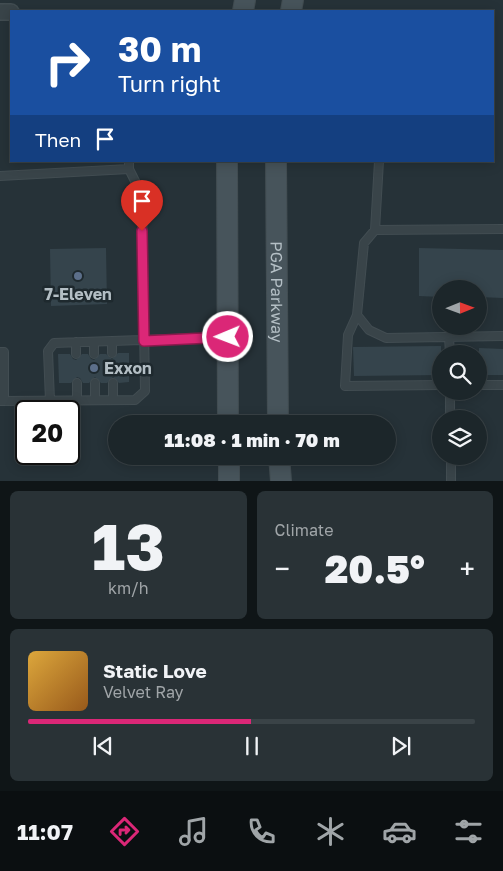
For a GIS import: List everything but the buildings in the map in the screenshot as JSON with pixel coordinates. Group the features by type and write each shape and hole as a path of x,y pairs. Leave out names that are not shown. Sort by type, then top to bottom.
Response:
{"main road":[{"path":"227,162 228,415"},
{"name":"PGA Parkway","path":"276,162 278,415"},
{"path":"228,465 229,481"},
{"path":"280,465 281,481"}],"lane":[{"path":"379,162 375,230 364,243 357,315 348,335 345,386 432,385"},
{"path":"0,176 129,165 142,195 145,391 135,400 80,400"},
{"path":"375,230 503,229"},
{"path":"357,315 369,330 386,338 503,336"},
{"path":"50,400 48,351 54,343 228,337"},
{"path":"449,337 449,345"},
{"path":"76,342 76,354"},
{"path":"94,342 94,354"},
{"path":"112,342 112,353"},
{"path":"0,352 4,352 2,401 15,401"},
{"path":"77,383 77,400"},
{"path":"95,383 95,400"},
{"path":"113,383 114,400"},
{"path":"487,385 503,385"},
{"path":"451,465 451,481"}],"place":[{"name":"7-Eleven","path":"78,276"},
{"name":"Exxon","path":"94,368"}],"route":[{"path":"142,231 144,341 228,337"}]}
